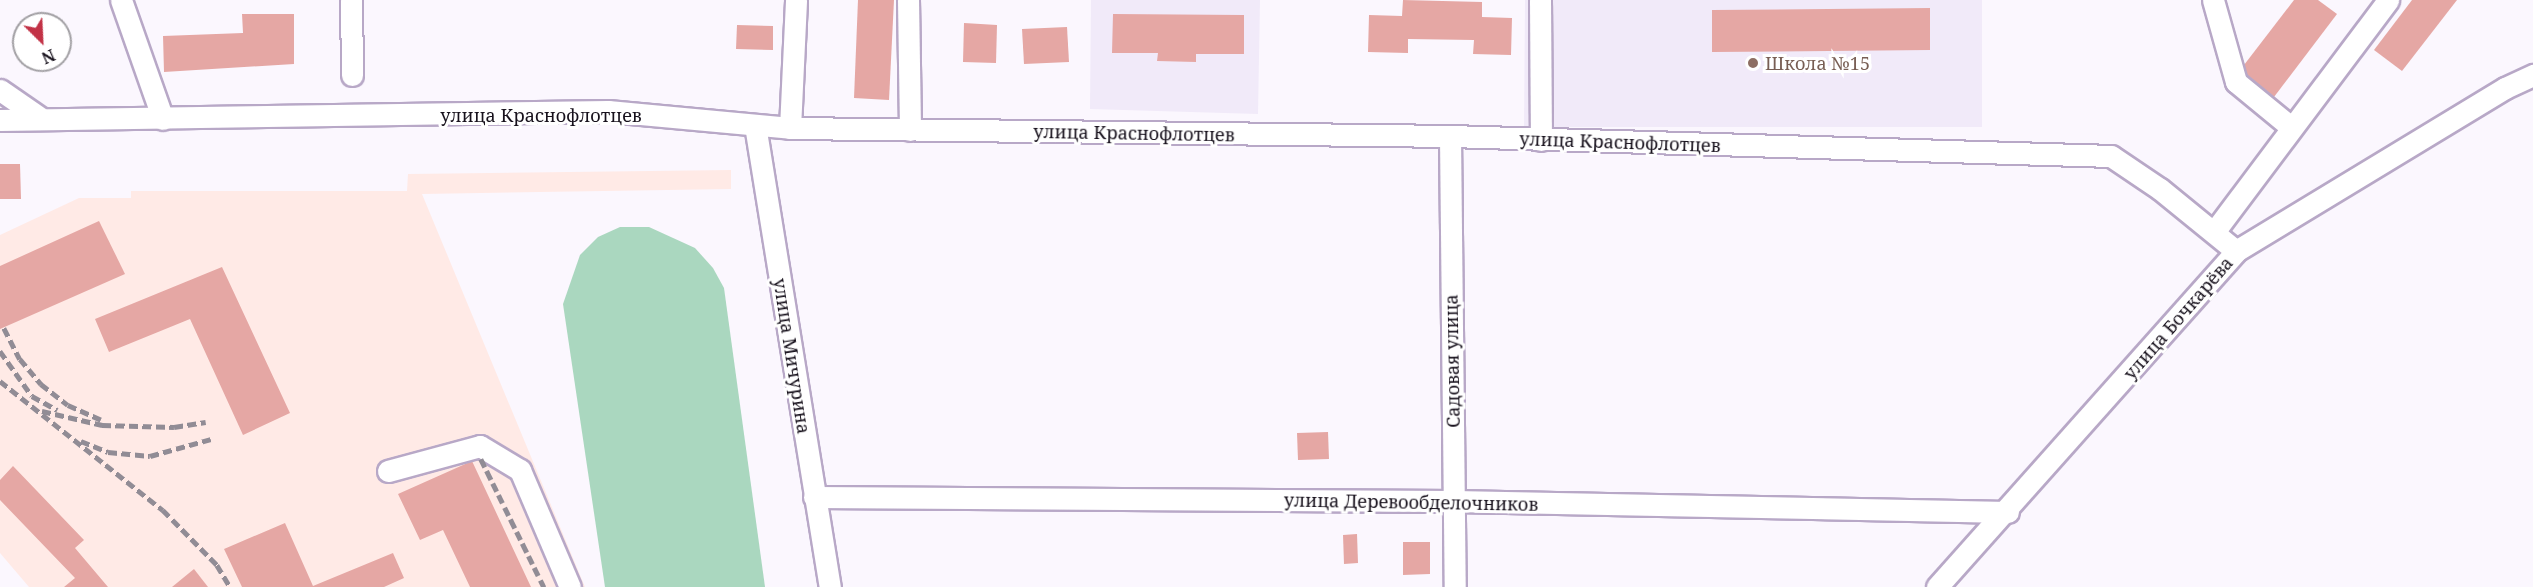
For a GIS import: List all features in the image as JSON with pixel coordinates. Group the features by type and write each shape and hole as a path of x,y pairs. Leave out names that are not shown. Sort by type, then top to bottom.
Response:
{"street":[{"path":"121,0 163,119"},
{"path":"351,0 352,75"},
{"path":"790,128 796,0"},
{"path":"908,0 910,130"},
{"path":"1540,0 1541,140"},
{"path":"2213,0 2236,82 2292,128"},
{"path":"2214,232 2388,0"},
{"name":"улица Бочкарёва","path":"1937,587 2008,512 2236,251 2505,88 2533,75"},
{"path":"0,90 39,117"},
{"name":"улица Краснофлотцев","path":"0,120 39,117 163,119 608,111 790,128 1450,136 2111,156 2214,232 2236,251"},
{"name":"улица Мичурина","path":"755,125 830,587"},
{"name":"Садовая улица","path":"1450,136 1455,587"},
{"path":"388,471 480,446 520,470 570,587"},
{"name":"улица Деревообделочников","path":"814,497 1454,501 2008,512"}],"shaded area":[{"path":"1091,0 1260,0 1258,114 1090,109"},
{"name":"Школа №15","path":"1525,0 1982,0 1982,127 1524,127"},
{"path":"731,170 731,189 422,194 585,587 29,587 0,553 0,235 79,198 131,198 131,191 407,191 408,174"}],"green space":[{"path":"620,227 649,227 695,248 713,268 724,288 765,587 605,587 563,304 580,255 598,237"}],"building":[{"path":"858,0 894,0 889,100 854,98"},
{"path":"1403,0 1482,2 1482,17 1512,18 1511,55 1473,54 1474,40 1408,39 1408,53 1368,52 1369,15 1402,16"},
{"path":"2294,0 2318,0 2337,14 2274,97 2247,75 2244,65"},
{"path":"2412,0 2457,0 2402,71 2374,50"},
{"path":"1930,8 1930,50 1712,52 1712,10"},
{"path":"242,14 294,14 294,64 164,72 163,36 243,33"},
{"path":"1113,14 1244,15 1244,54 1196,54 1196,62 1157,61 1158,53 1112,53"},
{"path":"964,23 997,25 996,63 963,62"},
{"path":"737,25 773,26 773,50 736,49"},
{"path":"1067,27 1069,62 1024,64 1022,29"},
{"path":"0,164 20,164 21,199 0,199"},
{"path":"99,221 125,274 0,329 0,266"},
{"path":"222,267 290,413 243,435 190,319 109,352 95,319"},
{"path":"1328,432 1329,459 1298,460 1297,433"},
{"path":"472,461 531,587 470,587 443,530 420,540 398,494"},
{"path":"13,466 84,540 75,548 108,587 64,587 75,578 0,500 0,480"},
{"path":"285,523 313,586 393,553 404,578 384,587 242,587 224,549"},
{"path":"1357,534 1358,563 1344,564 1343,535"},
{"path":"1403,542 1430,542 1430,574 1403,575"},
{"path":"194,569 208,587 172,587"}],"railway":[{"path":"4,328 20,359 41,384 68,405 101,420"},
{"path":"0,351 32,396 57,410"},
{"path":"0,381 163,510 217,565 230,587"},
{"path":"42,411 102,425 174,427 206,422"},
{"path":"81,441 108,452 150,456 211,439"},
{"path":"481,459 544,587"}],"place":[{"name":"Школа №15","path":"1753,63"}]}
